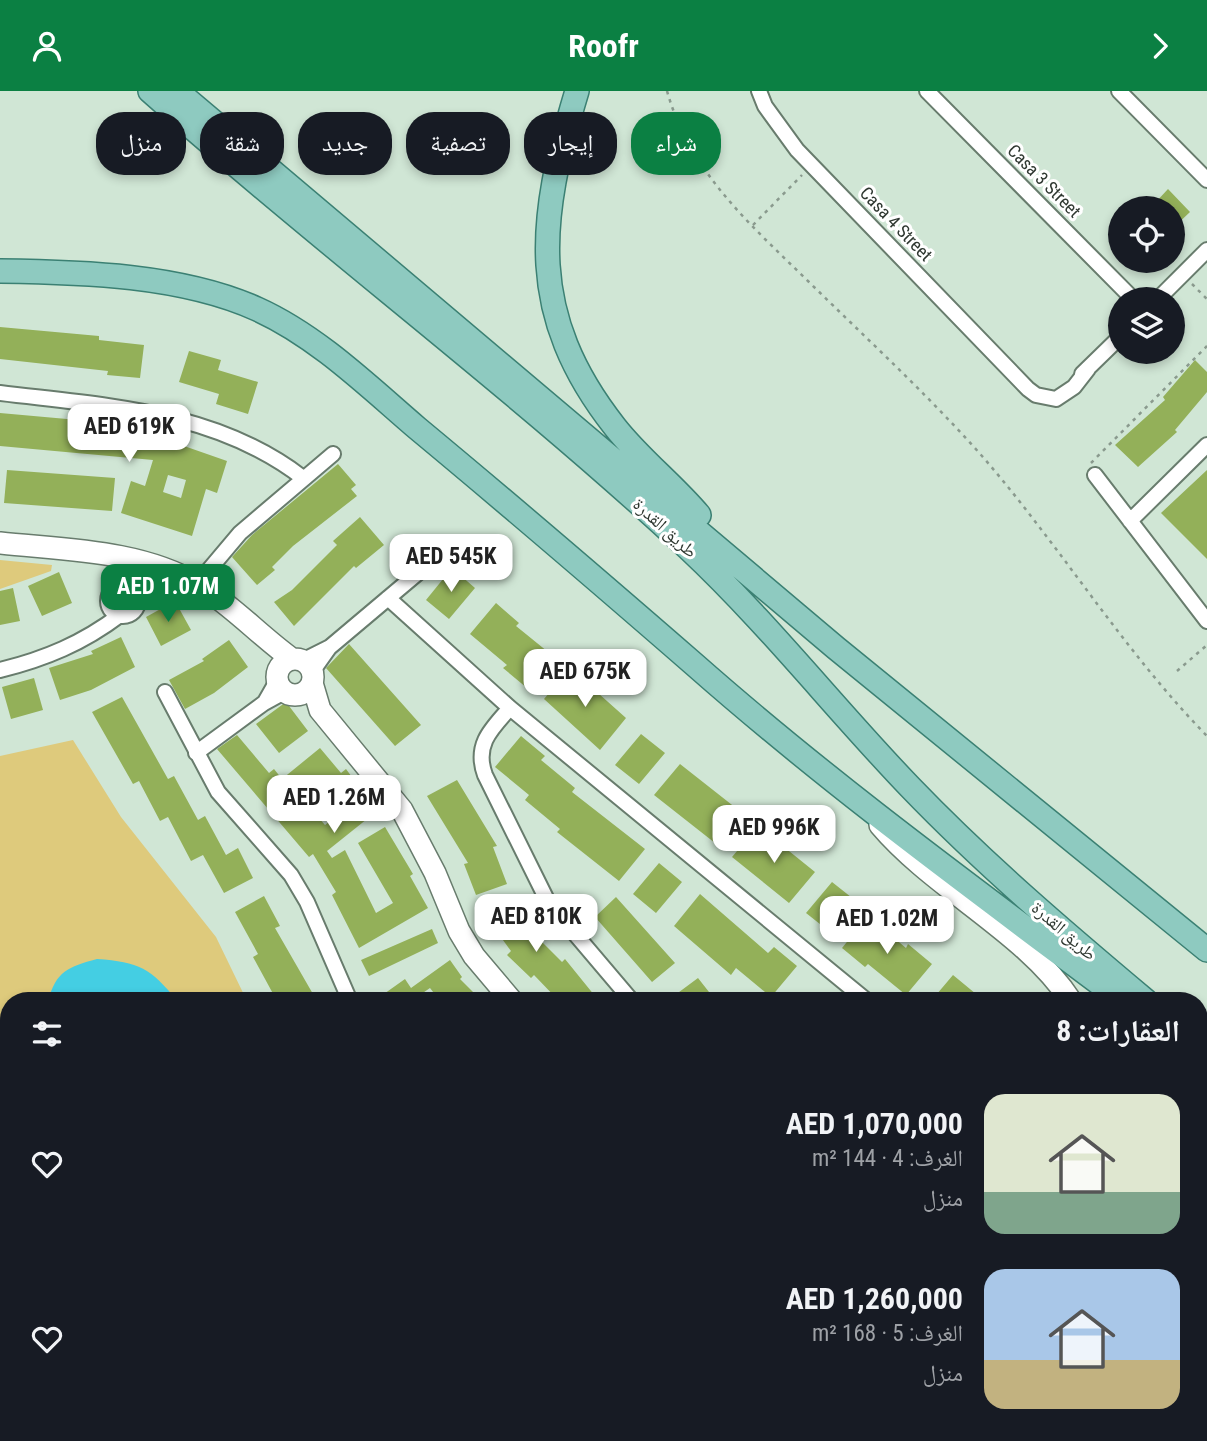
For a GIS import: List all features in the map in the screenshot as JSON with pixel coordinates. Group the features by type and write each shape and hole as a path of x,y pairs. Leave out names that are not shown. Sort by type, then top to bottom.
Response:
{"main road":[{"name":"طريق القدرة","path":"150,91 200,124"},
{"name":"طريق القدرة","path":"177,91 200,122"},
{"path":"577,91 558,151 549,207 548,269 556,318 575,365 601,408 631,446 685,499 722,550"},
{"name":"طريق القدرة","path":"260,175 648,511 771,632 876,751 945,822 1010,884 1136,992"},
{"name":"طريق القدرة","path":"263,175 1207,950"},
{"path":"0,271 82,275 193,288 240,302 291,328 416,426 749,712 863,804 1111,992"}],"street":[{"name":"Casa 4 Street","path":"759,91 783,133 812,165 1036,395 1056,398 1074,387 1108,349"},
{"name":"Casa 3 Street","path":"927,91 1121,287"},
{"path":"1119,91 1207,180"},
{"path":"1170,287 1207,250"},
{"path":"0,393 126,408 195,423 244,441 280,460 303,478"},
{"path":"1130,521 1207,446"},
{"path":"197,584 240,533 333,454"},
{"path":"1095,475 1207,621"},
{"path":"0,543 132,560 197,584 237,613 264,639 402,810 435,873 459,931 474,956 504,992"},
{"path":"196,753 264,703 438,556"},
{"path":"388,598 510,708 856,992"},
{"path":"0,670 38,660 75,645 120,615"},
{"path":"165,692 218,792 291,875 307,902 346,992"},
{"path":"510,708 484,739 481,763 485,775 548,902 624,992"},
{"path":"863,804 914,861 1034,958 1063,992"}],"path":[{"path":"667,91 677,121 697,159 722,195 924,394 982,457 1122,638 1207,736"},
{"path":"752,226 812,165"},
{"path":"1185,291 1192,284 1207,299"},
{"path":"1095,475 1088,465 1207,347"},
{"path":"1177,670 1207,645"}],"shaded area":[{"path":"0,560 52,565 51,571 0,589"},
{"path":"73,740 121,817 216,937 243,992 0,992 0,756"}],"water":[{"path":"97,959 124,962 151,974 169,992 51,992 59,977 78,965"}],"building":[{"path":"1168,189 1175,196 1162,196"},
{"path":"0,327 99,336 99,340 144,345 140,378 107,375 108,371 0,359"},
{"path":"189,351 221,360 218,370 258,382 248,414 216,404 219,394 179,382"},
{"path":"1195,360 1207,372 1207,392 1175,430 1177,432 1138,467 1115,445 1165,400 1163,397"},
{"path":"0,413 145,426 144,432 227,461 217,493 206,489 192,536 121,513 131,481 145,486 153,460 0,446","holes":["168,475 186,480 181,498 163,492"]},
{"path":"338,464 356,485 351,489 357,496 293,546 272,567 275,570 257,585 232,557 252,535"},
{"path":"7,470 115,478 112,511 4,503"},
{"path":"1207,470 1207,559 1161,513"},
{"path":"360,517 384,545 356,568 354,566 294,626 274,602 292,590 337,545 333,541"},
{"path":"452,568 475,588 449,619 426,600"},
{"path":"59,572 72,603 42,616 28,586"},
{"path":"13,588 20,621 0,625 0,591"},
{"path":"175,601 191,630 161,646 146,617"},
{"path":"496,603 519,623 516,626 553,656 527,688 503,668 507,665 470,634"},
{"path":"121,637 135,667 91,690 60,700 49,668 93,654 91,651"},
{"path":"229,640 248,667 214,693 185,709 169,680 204,661 202,659"},
{"path":"349,644 421,725 395,746 326,668"},
{"path":"570,668 626,718 600,750 544,699"},
{"path":"34,678 43,710 11,719 2,687"},
{"path":"122,697 168,779 174,776 198,820 205,816 226,855 238,848 253,878 224,893 203,855 191,861 168,817 160,821 139,781 133,784 92,712"},
{"path":"286,702 308,731 279,753 256,724"},
{"path":"641,734 665,753 639,784 615,765"},
{"path":"237,735 269,773 274,769 282,779 320,748 341,773 346,769 377,811 327,851 332,858 345,850 376,913 393,903 358,843 385,827 413,874 410,876 428,908 359,948 332,895 336,892 313,854 309,857 217,749","holes":["314,781 340,813 325,825 298,794"]},
{"path":"521,736 545,756 541,760 575,788 572,792 645,849 619,881 557,832 560,829 525,800 529,795 495,767"},
{"path":"680,764 741,812 715,843 654,795"},
{"path":"457,780 497,846 493,847 507,884 476,895 464,864 468,863 427,796"},
{"path":"758,826 815,872 789,903 732,857"},
{"path":"659,863 682,882 656,913 633,894"},
{"path":"832,882 856,901 830,932 806,913"},
{"path":"700,894 768,953 774,947 797,966 775,992 765,992 736,968 731,975 674,926"},
{"path":"512,895 531,922 526,926 562,962 565,959 592,992 550,992 534,975 531,978 507,955 511,951 484,914"},
{"path":"264,896 280,926 275,928 312,992 272,992 253,957 258,954 235,912"},
{"path":"616,897 675,963 652,982 595,917"},
{"path":"868,916 906,948 908,944 932,964 909,992 902,992 868,964 865,967 842,948"},
{"path":"432,929 438,943 369,976 361,960"},
{"path":"450,960 462,977 460,979 473,992 433,992 430,988 424,992 387,992 405,979 411,988"},
{"path":"953,975 974,992 939,992"},
{"path":"698,978 709,992 679,992"}]}
